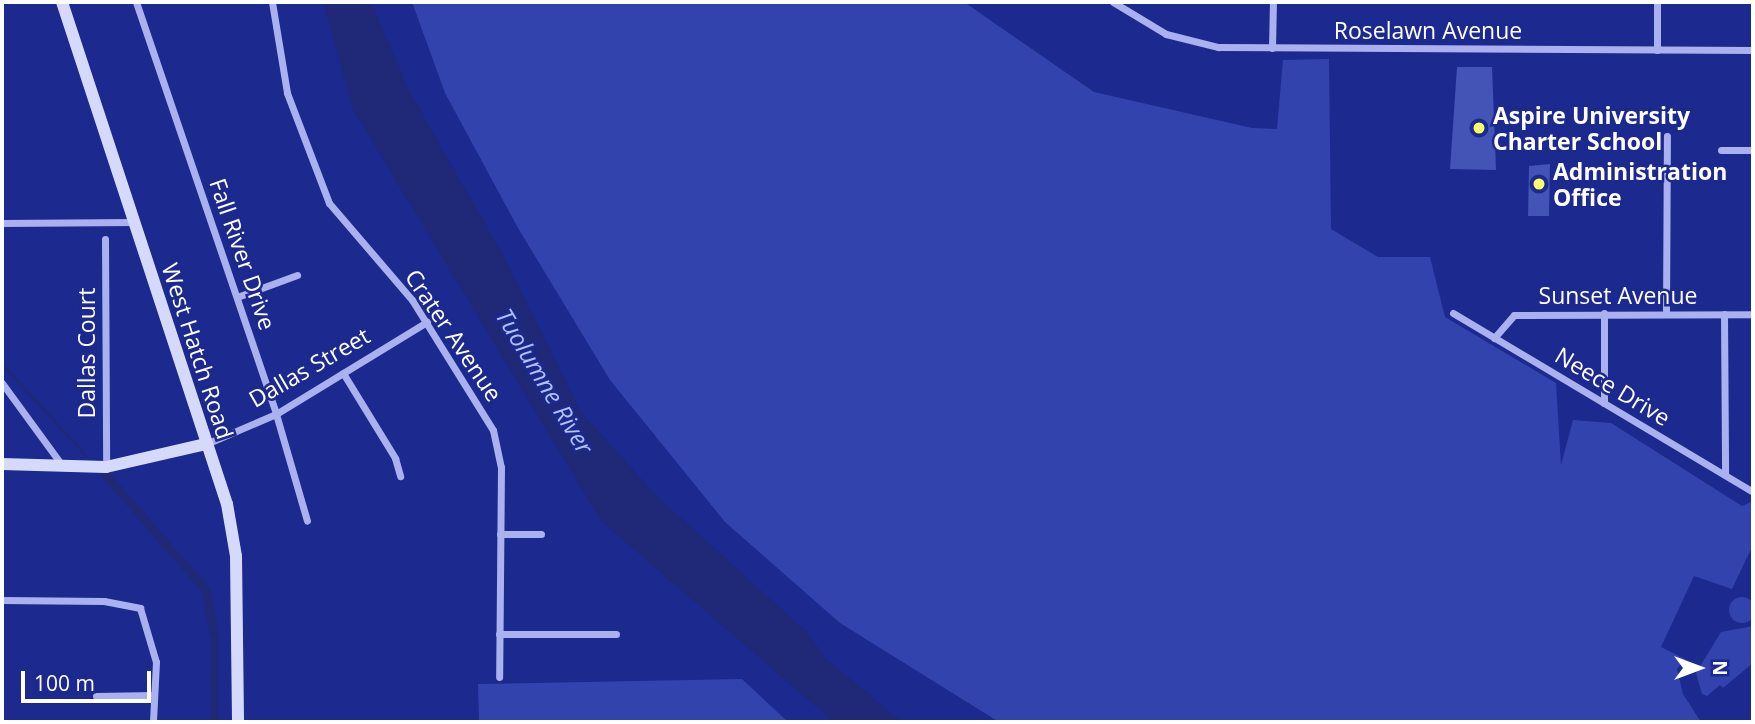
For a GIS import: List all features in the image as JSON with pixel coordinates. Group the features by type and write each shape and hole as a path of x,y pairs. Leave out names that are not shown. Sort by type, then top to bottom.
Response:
{"main road":[{"name":"West Hatch Road","path":"62,2 227,504 236,556 238,722"},
{"name":"Dallas Street","path":"2,464 106,467 206,443"}],"street":[{"name":"Fall River Drive","path":"136,2 276,414 307,521"},
{"name":"Crater Avenue","path":"272,2 287,93 329,203 427,322 493,429 501,455 499,677"},
{"name":"Roselawn Avenue","path":"1113,2 1181,39 1272,48 1753,50"},
{"path":"1272,48 1273,2"},
{"path":"1657,2 1657,50"},
{"path":"1666,313 1667,136"},
{"path":"1721,150 1753,150"},
{"path":"2,223 134,222"},
{"name":"Dallas Court","path":"105,239 106,467"},
{"path":"237,297 297,275"},
{"name":"Neece Drive","path":"1453,313 1753,492"},
{"path":"1604,313 1604,403"},
{"path":"1724,314 1725,475"},
{"name":"Sunset Avenue","path":"1494,338 1514,315 1753,314"},
{"name":"Dallas Street","path":"206,443 276,414 427,322"},
{"path":"343,373 395,458 400,477"},
{"path":"2,383 61,464"},
{"path":"500,534 541,534"},
{"path":"2,600 104,601 140,608 154,650 153,722"},
{"path":"499,634 615,634"},
{"path":"96,696 153,695"}],"shaded area":[{"path":"412,2 964,2 1094,92 1252,128 1277,129 1283,60 1329,59 1331,229 1378,257 1430,257 1445,317 1556,383 1561,465 1573,420 1611,423 1742,506 1753,501 1753,545 1732,589 1694,576 1661,647 1685,659 1677,669 1683,694 1701,722 999,722 840,623 725,522 610,380 518,228 445,93"},
{"path":"1742,597 1751,601 1755,610 1751,619 1742,623 1733,619 1729,610 1733,601"},
{"path":"1753,626 1753,663 1723,688 1720,685 1707,696 1702,694 1696,673 1721,632"},
{"path":"742,679 788,722 479,722 478,684"}],"water":[{"name":"Tuolumne River","path":"323,2 371,2 408,89 504,257 581,412 658,497 807,632 825,658 902,722 834,722 601,521 353,109"}],"building":[{"name":"Aspire University Charter School","path":"1457,67 1492,67 1496,170 1450,169"},
{"name":"Administration Office","path":"1550,164 1549,216 1528,216 1529,166"}],"waterway":[{"path":"2,364 86,455"},
{"path":"105,474 206,590 214,636 214,722"}],"place":[{"name":"Aspire University Charter School","path":"1479,128"},
{"name":"Administration Office","path":"1539,184"}]}
